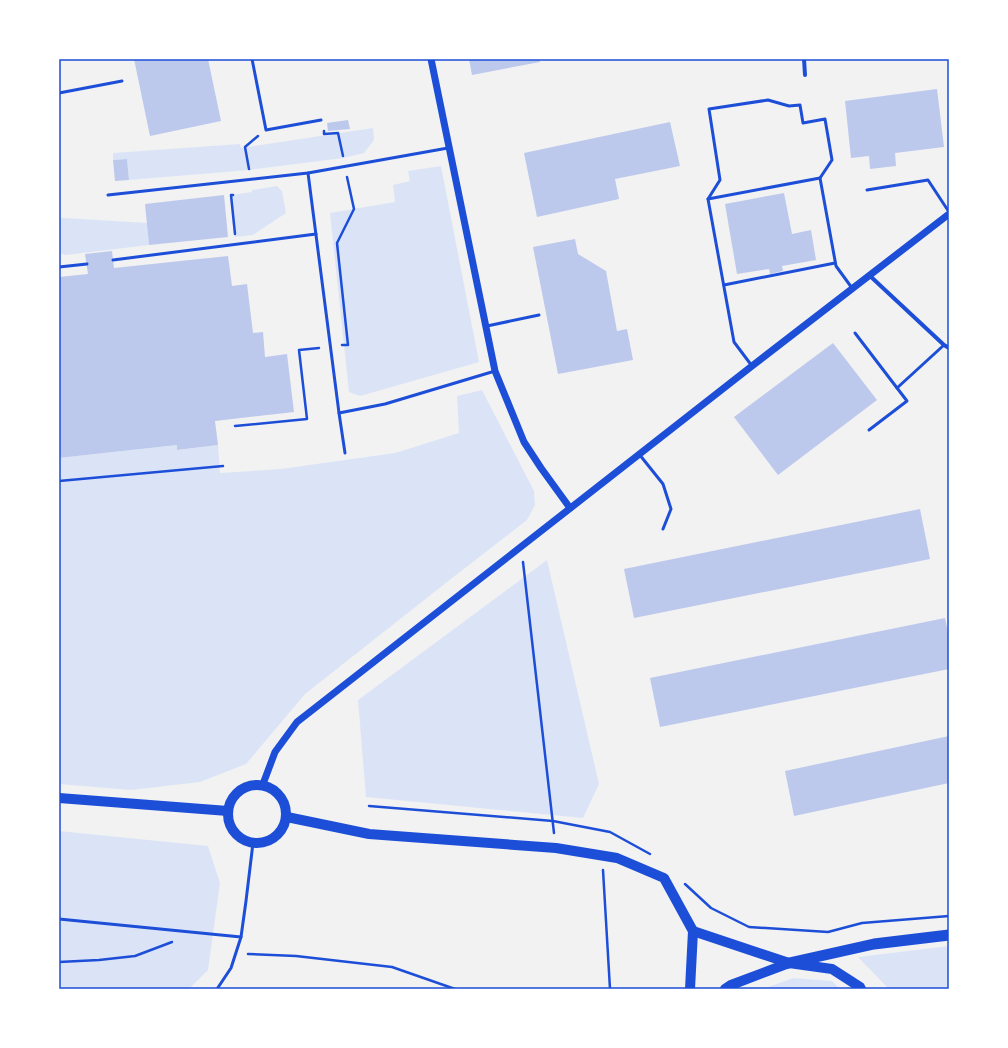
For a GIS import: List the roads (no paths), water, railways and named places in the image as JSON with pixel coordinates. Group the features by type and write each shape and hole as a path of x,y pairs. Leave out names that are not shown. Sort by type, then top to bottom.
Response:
{"highway":[{"path":"789,962 874,944 949,935"}],"main road":[{"path":"253,784 262,784 273,788 281,796 286,806 287,817 279,834 272,840 262,843 253,843 242,839 234,832 229,822 228,811 230,801 243,787 253,784"},
{"path":"59,798 228,811"},
{"path":"287,817 369,834 556,848 617,858 664,878 693,931 690,989"},
{"path":"693,931 789,962 832,969 861,988"},
{"path":"725,989 731,985 789,962"}],"street":[{"path":"431,59 487,326 495,371 524,442 570,508"},
{"path":"804,59 805,75"},
{"path":"262,784 275,752 297,722 949,213"},
{"path":"870,275 949,348"}],"lane":[{"path":"252,59 266,130 321,120"},
{"path":"59,93 122,81"},
{"path":"752,366 734,342 708,199 720,180 709,109 768,100 789,106 800,105 803,123 825,119 832,160 820,178 835,263 852,289"},
{"path":"108,195 308,173 450,148"},
{"path":"308,173 345,453"},
{"path":"708,199 820,178"},
{"path":"867,190 928,180 949,213"},
{"path":"113,260 316,234"},
{"path":"724,285 835,263"},
{"path":"59,267 87,264"},
{"path":"487,326 539,315"},
{"path":"855,333 907,400 869,430"},
{"path":"897,388 944,345"},
{"path":"339,412 385,404 495,371"},
{"path":"639,454 663,484 671,509 663,529"},
{"path":"216,989 231,968 241,937 253,843"},
{"path":"59,919 241,937"}]}
